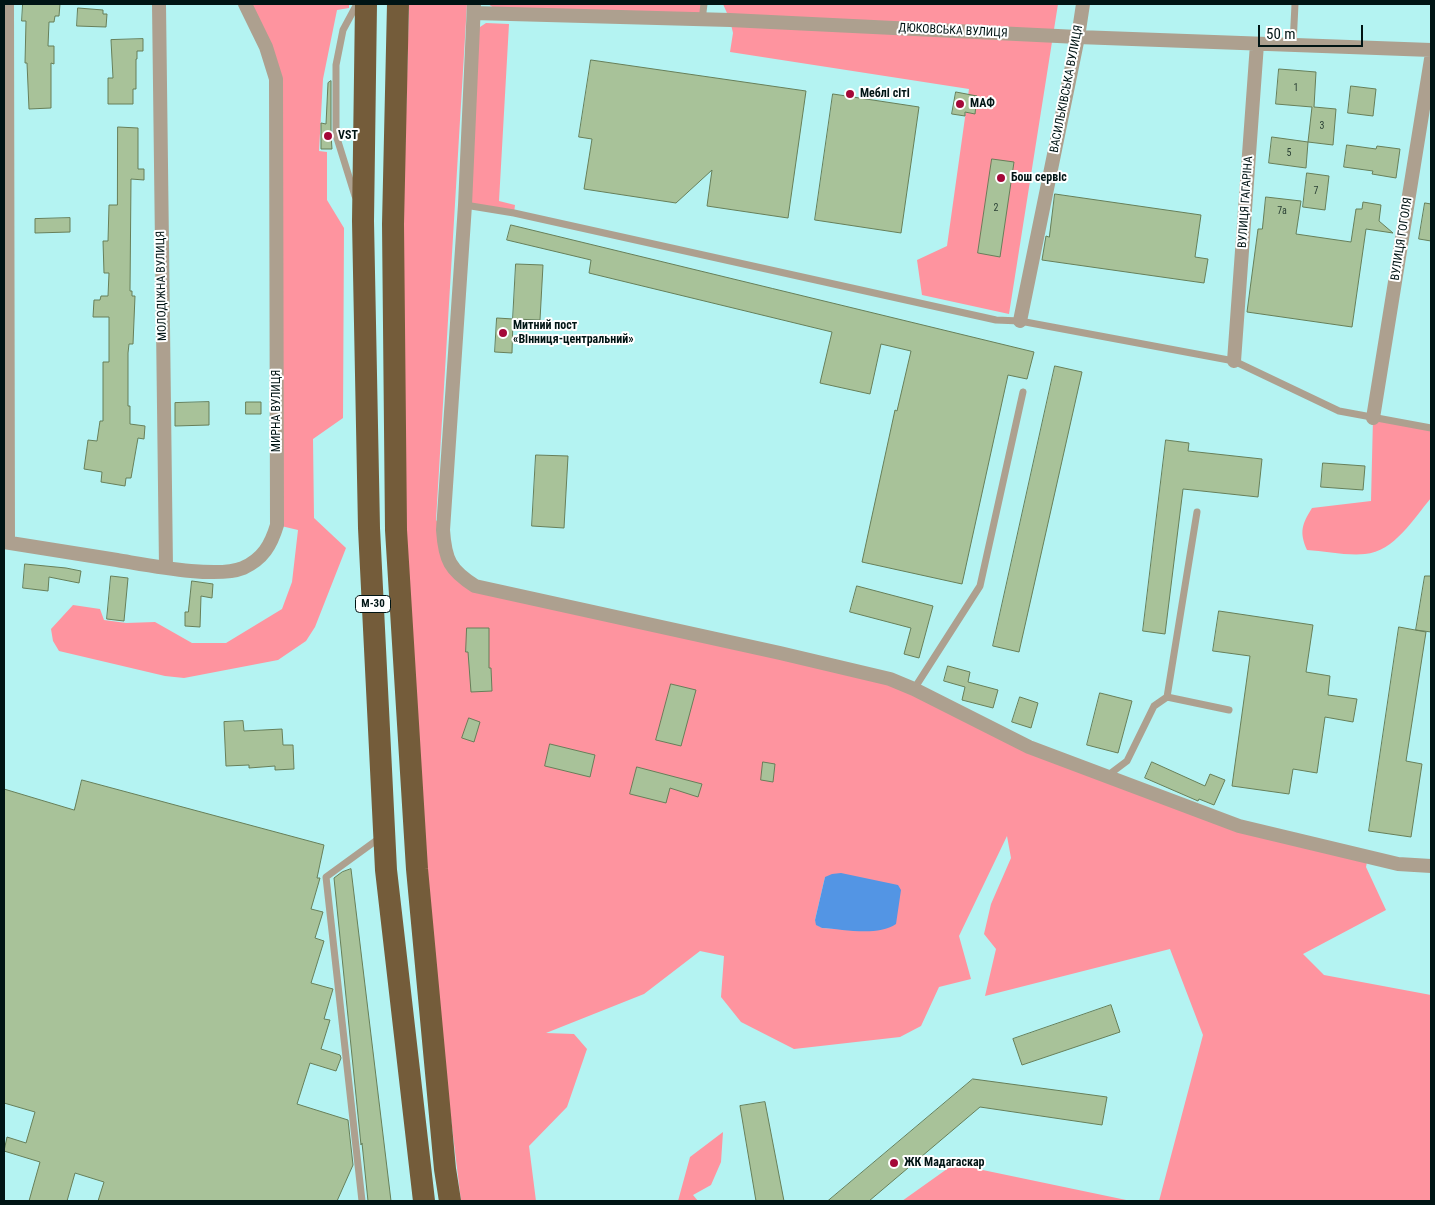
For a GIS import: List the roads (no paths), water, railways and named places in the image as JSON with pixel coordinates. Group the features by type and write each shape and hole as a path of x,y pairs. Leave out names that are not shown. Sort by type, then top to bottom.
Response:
{"highway":[{"name":"М-30","path":"366,4 363,221 369,528 386,870 424,1201"},
{"name":"М-30","path":"398,4 393,224 396,530 416,869 445,1169 450,1201"}],"street":[{"path":"6,542 7,4"},
{"name":"МОЛОДІЖНА ВУЛИЦЯ","path":"159,4 166,567"},
{"name":"МИРНА ВУЛИЦЯ","path":"6,542 166,567 220,572 242,568 259,558 266,552 272,541 277,525 276,79 266,48 245,4"},
{"name":"ВАСИЛЬКІВСЬКА ВУЛИЦЯ","path":"1020,321 1078,37 1082,4"},
{"path":"474,8 465,205 443,530 444,546 448,560 459,576 475,586 890,679 914,689 1029,747 1240,826 1398,864 1431,866"},
{"name":"ДЮКОВСЬКА ВУЛИЦЯ","path":"474,8 1078,37 1431,50"},
{"name":"ВУЛИЦЯ ГАГАРІНА","path":"1234,361 1257,44"},
{"name":"ВУЛИЦЯ ГОГОЛЯ","path":"1373,418 1431,59"}],"lane":[{"path":"357,4 343,30 336,65 336,135 363,221"},
{"path":"702,20 704,4"},
{"path":"1293,45 1295,4"},
{"path":"465,205 514,212 996,320 1020,321 1234,361 1339,411 1431,428"},
{"path":"914,689 980,586 1023,392"},
{"path":"1168,697 1197,512"},
{"path":"1106,777 1127,761 1154,706 1168,697 1229,710"},
{"path":"362,1201 326,877 385,834"}],"water":[{"path":"841,873 898,885 901,890 896,924 888,928 870,931 822,928 816,925 815,920 825,877"}],"place":[{"name":"Меблі сіті","path":"850,94"},
{"name":"МАФ","path":"960,104"},
{"name":"VST","path":"328,136"},
{"name":"Бош сервіс","path":"1001,178"},
{"name":"Митний пост «Вінниця-центральний»","path":"503,333"},
{"name":"ЖК Мадагаскар","path":"894,1163"}]}
